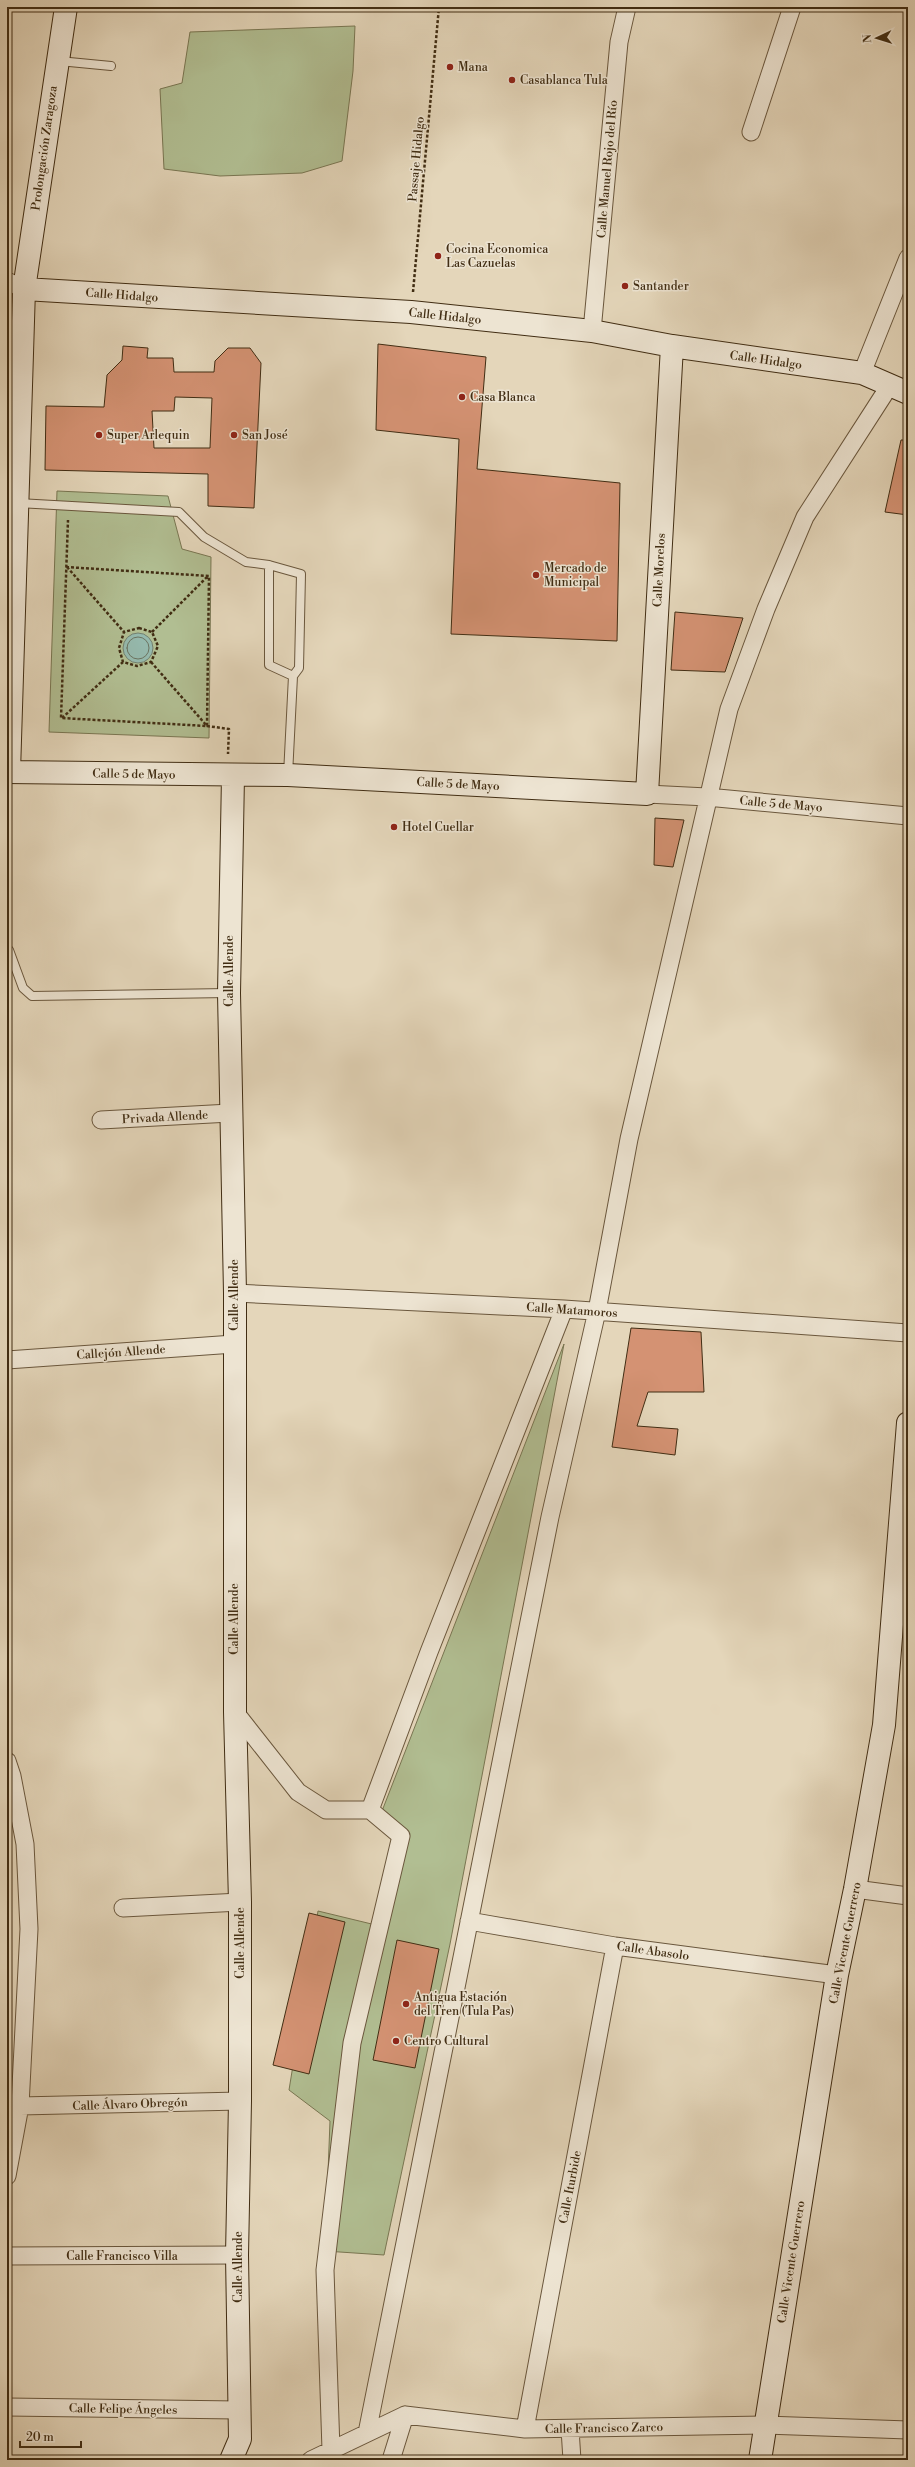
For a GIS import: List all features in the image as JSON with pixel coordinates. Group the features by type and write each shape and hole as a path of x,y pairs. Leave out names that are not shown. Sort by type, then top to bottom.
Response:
{"main road":[{"name":"Prolongación Zaragoza","path":"8,772 14,497 16,285 66,7"},
{"name":"Calle Hidalgo","path":"16,285 411,312 592,332 672,346 862,373 902,388"},
{"name":"Calle Morelos","path":"647,794 672,346"},
{"name":"Calle 5 de Mayo","path":"8,772 233,776 288,775 647,794"},
{"name":"Calle Allende","path":"231,2460 240,2439 238,2410 237,2255 240,2101 240,1902 235,1712 235,1293 230,1113 229,993 233,776"},
{"name":"Calle Vicente Guerrero","path":"760,2460 837,1976 855,1888 884,1726 908,1423"}],"street":[{"name":"Calle Manuel Rojo del Río","path":"592,332 619,42 627,7"},
{"path":"751,132 792,7"},
{"path":"862,373 908,258"},
{"path":"366,2433 550,1517 597,1311 629,1139 707,798 729,709 766,609 805,517 902,388"},
{"name":"Calle 5 de Mayo","path":"647,794 908,816"},
{"name":"Privada Allende","path":"100,1120 230,1113"},
{"name":"Calle Matamoros","path":"235,1293 564,1309 908,1333"},
{"path":"370,1810 429,1652 564,1309"},
{"name":"Callejón Allende","path":"7,1360 234,1344"},
{"path":"235,1712 298,1792 326,1810 370,1810 401,1836 352,2043 325,2270 331,2450"},
{"path":"7,1761 12,1776 25,1844 28,1921 20,2106 7,2176"},
{"path":"855,1888 908,1896"},
{"path":"123,1908 240,1902"},
{"name":"Calle Abasolo","path":"469,1921 615,1946 837,1976"},
{"name":"Calle Iturbide","path":"524,2429 615,1946"},
{"name":"Calle Álvaro Obregón","path":"20,2106 240,2101"},
{"name":"Calle Francisco Villa","path":"7,2256 237,2255"},
{"name":"Calle Felipe Ángeles","path":"7,2407 238,2410"},
{"path":"311,2460 405,2415"},
{"path":"391,2460 405,2415"},
{"name":"Calle Francisco Zarco","path":"405,2415 524,2429 765,2425 908,2430"},
{"path":"570,2429 572,2460"}],"lane":[{"path":"56,61 111,66"},
{"path":"14,497 179,512 204,537 246,562 269,565 301,574 299,668 293,676 288,775"},
{"path":"269,565 269,665 293,676"},
{"path":"9,950 23,988 32,996 229,993"}],"path":[{"name":"Passaje Hidalgo","path":"411,312 439,7"},
{"path":"61,718 68,517"},
{"path":"66,567 209,576"},
{"path":"66,567 124,632"},
{"path":"152,632 209,576"},
{"path":"207,726 209,576"},
{"path":"124,632 139,628 152,632 158,646 151,662"},
{"path":"123,662 119,648 124,632"},
{"path":"61,718 123,662"},
{"path":"123,662 137,666 151,662"},
{"path":"151,662 207,726"},
{"path":"61,718 207,726 229,729"}],"green space":[{"path":"355,26 353,71 342,161 302,173 220,176 164,169 160,89 182,83 190,32"},
{"path":"7,317 18,317 7,654"},
{"path":"57,491 168,496 182,549 211,557 209,738 49,732"},
{"path":"564,1344 450,1944 384,2255 325,2251 330,2121 289,2090 318,1911 384,1927 407,1832 382,1811"}],"water":[{"path":"138,633 149,637 153,648 149,659 138,663 127,659 123,648 127,637"}],"building":[{"name":"Mercado de Municipal","path":"378,344 486,357 477,469 620,483 617,641 451,634 459,439 376,430"},
{"name":"San José","path":"123,346 148,348 147,358 173,358 174,372 214,372 215,361 228,348 250,348 261,363 254,508 208,506 208,474 45,470 46,406 104,407 107,375 122,360","holes":["175,397 212,398 210,448 154,448 152,411 174,411"]},
{"path":"901,440 908,440 908,515 885,512"},
{"path":"675,612 743,618 725,672 671,670"},
{"path":"655,818 684,820 673,867 654,865"},
{"path":"631,1328 701,1332 704,1392 648,1392 637,1426 678,1429 675,1455 612,1447"},
{"path":"309,1913 345,1922 309,2074 273,2065"},
{"name":"Antigua Estación del Tren (Tula Pas)","path":"397,1940 439,1949 415,2068 373,2060"}],"place":[{"name":"Mana","path":"450,67"},
{"name":"Casablanca Tula","path":"512,80"},
{"name":"Cocina Economica Las Cazuelas","path":"438,256"},
{"name":"Santander","path":"625,286"},
{"name":"Casa Blanca","path":"462,397"},
{"name":"Super Arlequin","path":"99,435"},
{"name":"San José","path":"234,435"},
{"name":"Mercado de Municipal","path":"536,575"},
{"name":"Hotel Cuellar","path":"394,827"},
{"name":"Antigua Estación del Tren (Tula Pas)","path":"406,2004"},
{"name":"Centro Cultural","path":"396,2041"}]}
